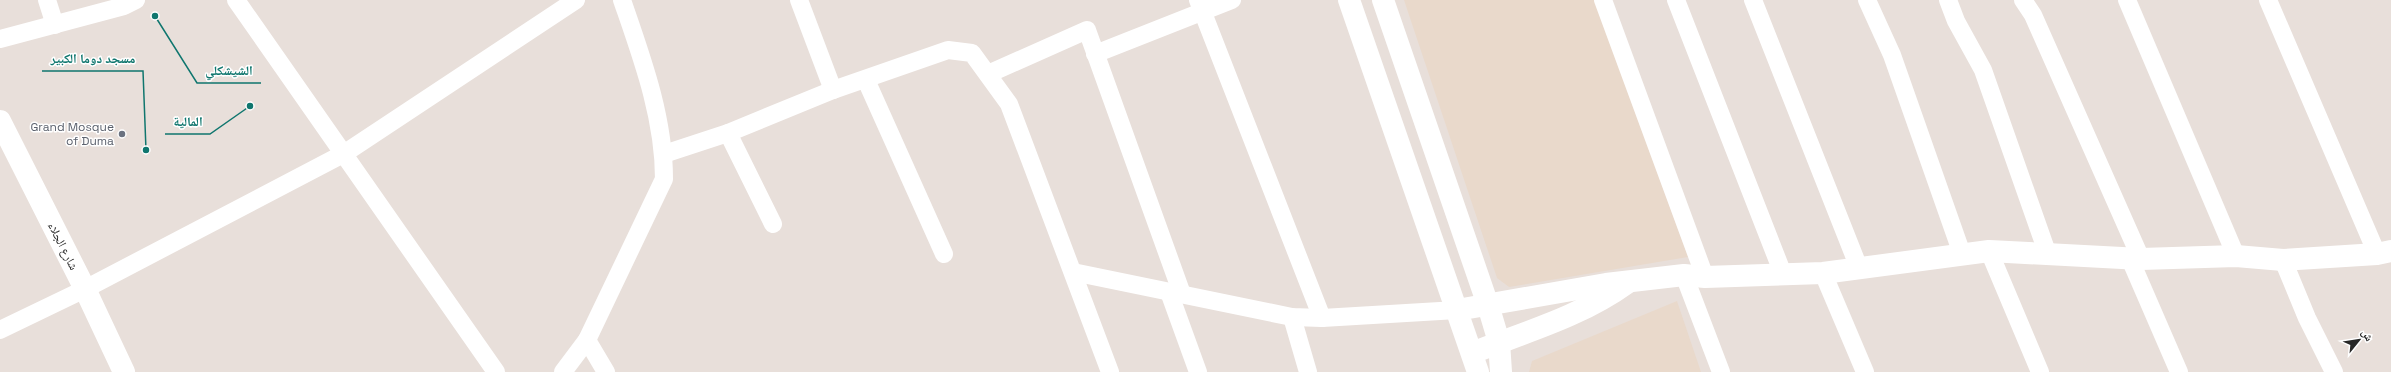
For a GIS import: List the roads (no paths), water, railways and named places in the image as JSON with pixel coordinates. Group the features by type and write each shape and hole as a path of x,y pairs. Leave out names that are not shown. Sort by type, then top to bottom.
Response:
{"street":[{"path":"47,0 55,25"},
{"path":"0,39 124,6 136,0"},
{"path":"236,0 496,372"},
{"path":"0,330 85,289 345,154 576,0"},
{"path":"563,372 587,340 664,179 664,154 648,79 622,0"},
{"path":"799,0 833,90"},
{"path":"1095,54 1200,5 1232,0"},
{"path":"1349,0 1475,362 1499,342 1552,323 1584,309 1609,296 1628,282"},
{"path":"1382,0 1488,305 1499,342 1501,372"},
{"path":"1603,0 1695,276 1721,372"},
{"path":"1676,0 1782,274"},
{"path":"1754,0 1859,268"},
{"path":"1867,0 1892,55 1962,254"},
{"path":"1948,0 1956,21 1983,70 2048,255"},
{"path":"2023,0 2033,15 2052,57 2135,259 2179,372"},
{"path":"2128,0 2236,256"},
{"path":"1073,272 1292,317 1322,318 1457,310 1606,284 1695,276 1823,272 1989,251 2135,259 2236,256 2283,260 2384,252 2268,0"},
{"path":"1200,5 1322,318"},
{"path":"988,74 1087,30 1176,293 1198,372"},
{"path":"664,154 728,132 833,90 866,80 948,50 972,52 1009,104 1110,372"},
{"path":"866,80 944,254"},
{"name":"شارع الجلاء","path":"0,121 85,289 124,372"},
{"path":"728,132 773,224"},
{"path":"1989,251 2040,372"},
{"path":"2283,260 2307,318 2334,372"},
{"path":"1823,272 1865,372"},
{"path":"1292,317 1308,372"},
{"path":"587,340 606,372"}],"place":[{"name":"الشيشكلي","path":"155,16"},
{"name":"المالية","path":"250,106"},
{"name":"Grand Mosque of Duma","path":"122,134"},
{"name":"مسجد دوما الكبير","path":"146,150"}]}
